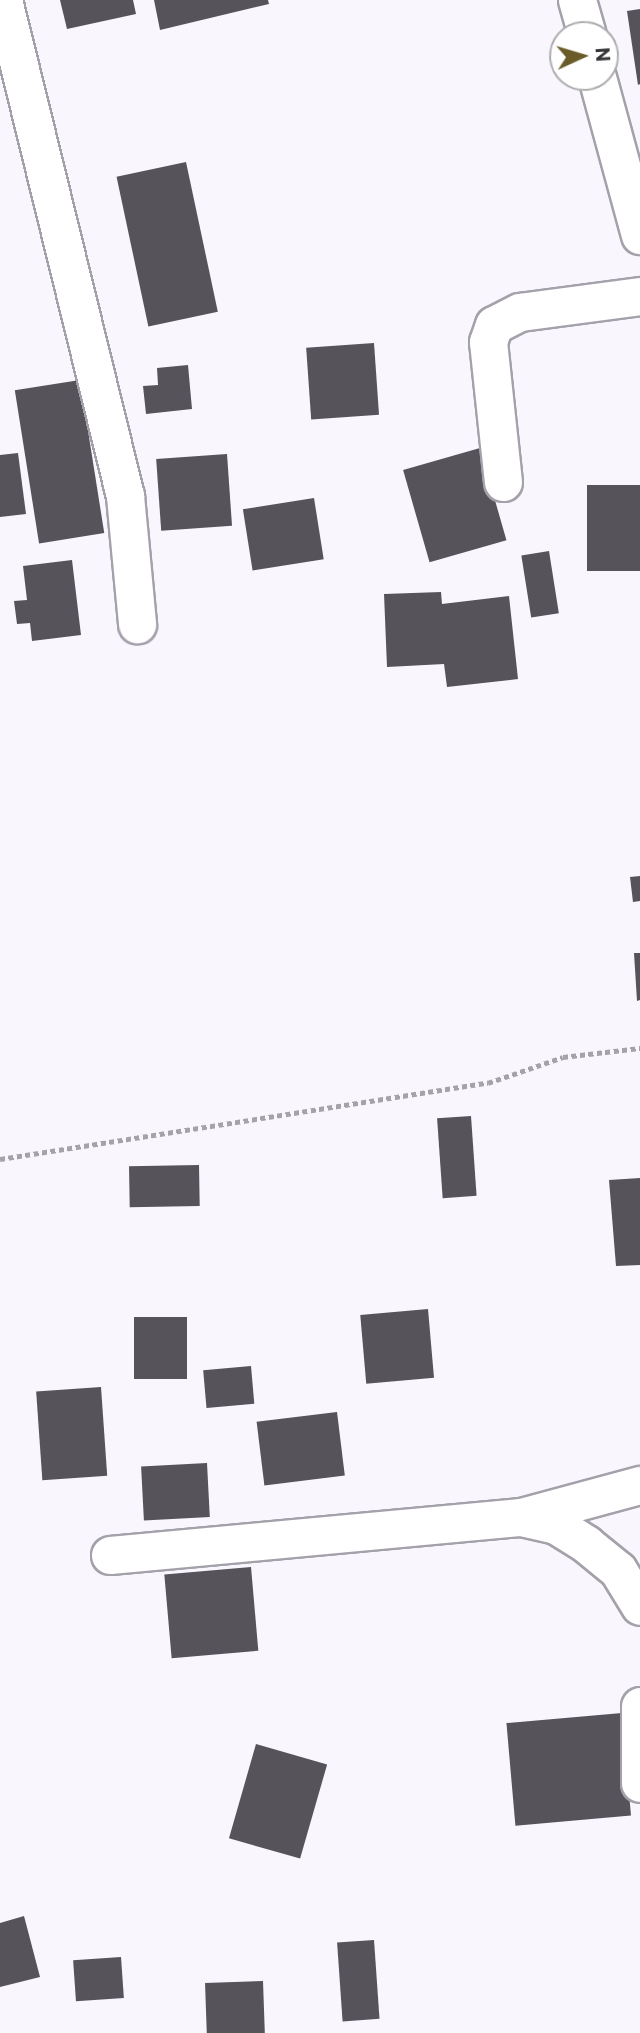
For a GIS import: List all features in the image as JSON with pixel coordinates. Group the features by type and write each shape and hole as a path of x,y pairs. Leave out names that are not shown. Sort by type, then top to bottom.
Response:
{"street":[{"path":"3,0 125,496 137,624"},
{"path":"578,0 583,21"},
{"path":"601,91 640,234"},
{"path":"503,482 488,342 494,325 520,312 640,296"},
{"path":"110,1555 521,1517 640,1485"},
{"path":"521,1517 556,1525 586,1544 618,1570 640,1606"},
{"path":"640,1706 640,1783"}],"path":[{"path":"0,1159 488,1083 563,1057 640,1048"}],"building":[{"path":"60,0 133,0 136,14 67,29"},
{"path":"154,0 268,0 269,4 160,30"},
{"path":"640,9 640,84 638,85 627,11"},
{"path":"186,162 218,312 148,326 117,177"},
{"path":"374,343 379,415 311,420 306,348"},
{"path":"188,365 192,409 146,414 143,386 158,385 157,368"},
{"path":"80,380 104,533 39,543 15,390"},
{"path":"480,448 506,540 430,562 403,470"},
{"path":"18,453 26,514 0,517 0,455"},
{"path":"227,454 232,526 161,531 156,459"},
{"path":"587,485 640,485 640,571 587,571"},
{"path":"314,498 324,559 253,570 243,509"},
{"path":"549,551 559,613 531,618 521,555"},
{"path":"72,560 81,635 32,641 30,623 17,624 14,601 27,600 23,566"},
{"path":"441,592 442,604 509,596 518,679 447,687 444,664 387,667 384,594"},
{"path":"640,876 640,901 633,902 630,877"},
{"path":"634,953 640,953 640,1000 637,1001"},
{"path":"471,1116 477,1196 443,1198 437,1118"},
{"path":"199,1165 200,1206 130,1207 129,1166"},
{"path":"640,1178 640,1265 616,1266 609,1180"},
{"path":"428,1309 434,1378 366,1384 360,1315"},
{"path":"134,1317 187,1317 187,1379 134,1379"},
{"path":"251,1366 254,1404 206,1408 203,1370"},
{"path":"101,1387 107,1476 42,1480 36,1392"},
{"path":"337,1412 345,1476 264,1485 257,1422"},
{"path":"207,1463 210,1517 144,1520 141,1466"},
{"path":"251,1567 258,1651 172,1658 164,1575"},
{"path":"622,1713 631,1816 515,1826 506,1723"},
{"path":"256,1744 327,1764 300,1859 229,1838"},
{"path":"24,1916 40,1977 0,1987 0,1923"},
{"path":"374,1940 380,2019 343,2021 337,1943"},
{"path":"121,1957 124,1998 76,2001 73,1960"},
{"path":"263,1981 265,2033 207,2033 205,1983"}]}
